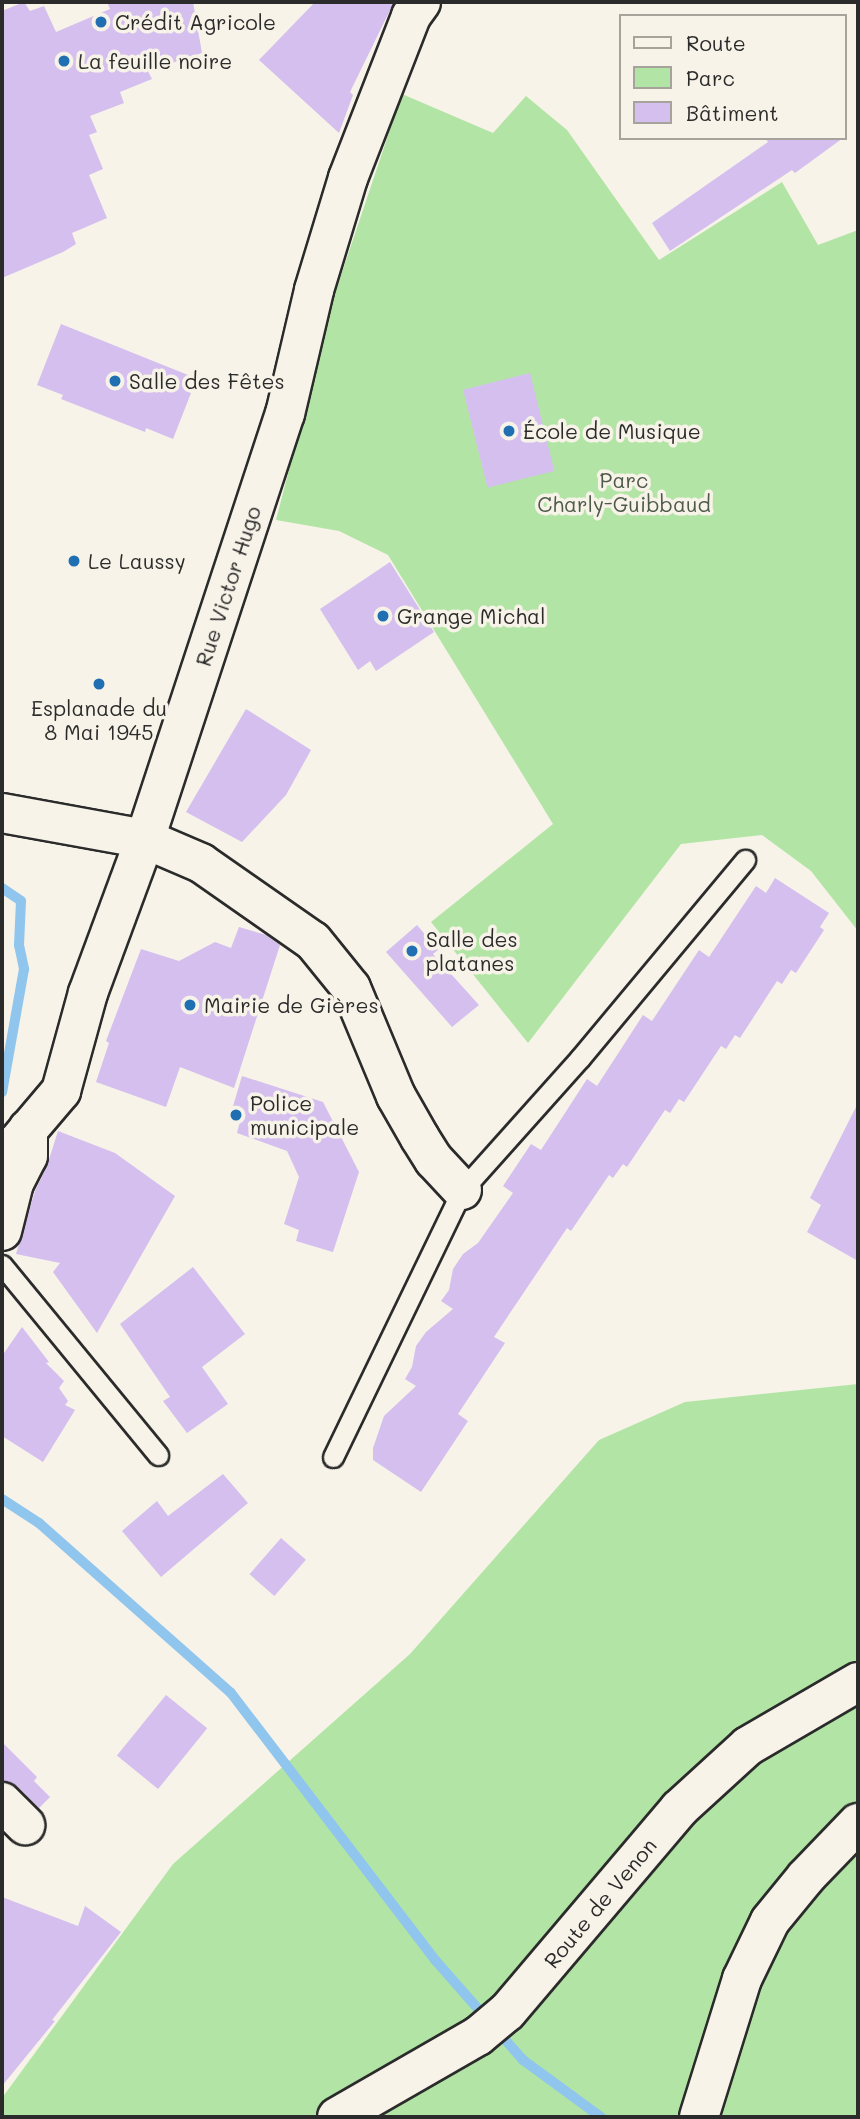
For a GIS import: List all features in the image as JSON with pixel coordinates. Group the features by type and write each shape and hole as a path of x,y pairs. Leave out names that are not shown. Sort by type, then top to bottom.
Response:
{"street":[{"name":"Rue Victor Hugo","path":"15,1141 61,1091 88,993 145,839 285,414 301,345 348,178 411,16 421,2"},
{"path":"2,814 145,839 201,863 313,941 351,988 396,1096 420,1138 435,1160 462,1190"},
{"path":"2,1231 14,1184 28,1156 15,1141"},
{"name":"Route de Venon","path":"337,2117 478,2036 507,2012 679,1809 748,1746 858,1682"},
{"path":"699,2117 742,1979 770,1921 806,1877 858,1823"}],"lane":[{"path":"333,1457 462,1190 580,1058 745,860"},
{"path":"2,1265 158,1455"}],"green space":[{"name":"Parc Charly-Guibbaud","path":"402,94 493,133 526,96 567,130 659,260 782,182 818,245 858,230 858,931 811,871 762,835 681,844 528,1043 431,922 553,824 388,555 339,531 276,520 334,296"},
{"path":"858,1384 858,2117 2,2117 2,2098 173,1864 410,1654 599,1440 685,1402"}],"building":[{"path":"24,2 30,11 44,6 56,32 110,9 107,2 193,2 202,53 148,71 152,79 120,92 124,103 90,116 97,132 89,135 103,169 89,175 107,218 72,233 76,244 63,252 2,278 2,11"},
{"path":"315,2 394,2 350,92 353,95 339,133 259,60"},
{"path":"766,140 840,140 795,173 792,170 670,251 652,223 768,142"},
{"name":"Salle des Fêtes","path":"61,324 193,377 188,391 191,393 173,439 146,428 145,432 61,399 63,395 37,385"},
{"name":"École de Musique","path":"530,373 554,471 487,488 463,390"},
{"name":"Grange Michal","path":"390,562 434,632 376,671 370,661 358,670 320,609"},
{"path":"246,709 311,750 286,795 242,842 186,812"},
{"path":"775,878 829,913 820,927 824,930 796,973 791,970 782,984 777,981 740,1038 735,1035 726,1049 721,1046 684,1102 679,1099 670,1113 665,1110 627,1167 623,1164 613,1178 609,1175 571,1231 567,1228 494,1337 505,1343 458,1414 468,1421 421,1492 373,1460 373,1448 384,1416 416,1386 405,1379 412,1367 416,1346 426,1332 453,1309 441,1301 449,1290 453,1269 463,1254 478,1243 513,1193 503,1186 531,1144 541,1150 587,1079 597,1086 643,1015 652,1021 699,950 709,957 756,886 766,893"},
{"path":"417,925 438,950 433,954 479,1005 452,1027 386,952"},
{"name":"Mairie de Gières","path":"239,927 266,935 280,945 234,1088 180,1067 166,1107 96,1082 109,1043 106,1041 141,949 179,961 215,942 231,948"},
{"path":"242,1076 323,1102 359,1172 333,1252 296,1241 299,1230 284,1224 299,1177 287,1151 237,1133 241,1117 231,1113"},
{"path":"858,1103 858,1261 807,1232 821,1205 810,1198"},
{"path":"58,1131 115,1153 175,1196 97,1333 53,1272 60,1263 16,1254 35,1191 47,1166"},
{"path":"193,1267 245,1334 202,1367 228,1404 187,1433 163,1401 170,1397 120,1324"},
{"path":"22,1327 49,1362 46,1363 64,1381 59,1388 68,1401 65,1405 75,1410 43,1462 2,1436 2,1356"},
{"path":"223,1474 248,1503 161,1577 122,1531 157,1501 168,1516"},
{"path":"281,1538 306,1560 274,1596 250,1574"},
{"path":"166,1695 207,1728 158,1789 117,1756"},
{"path":"2,1742 37,1777 34,1781 50,1797 39,1808 17,1786 2,1781"},
{"path":"2,1897 78,1926 85,1906 121,1932 52,2020 55,2021 2,2086"}],"waterway":[{"path":"2,888 21,901 19,945 24,969 2,1092"},
{"path":"2,1499 39,1523 231,1693 436,1961 523,2060 601,2117"}],"place":[{"name":"Crédit Agricole","path":"101,22"},
{"name":"La feuille noire","path":"64,61"},
{"name":"Salle des Fêtes","path":"115,381"},
{"name":"École de Musique","path":"509,431"},
{"name":"Le Laussy","path":"74,561"},
{"name":"Grange Michal","path":"383,616"},
{"name":"Esplanade du 8 Mai 1945","path":"99,684"},
{"name":"Salle des platanes","path":"412,951"},
{"name":"Mairie de Gières","path":"190,1005"},
{"name":"Police municipale","path":"236,1115"}]}
